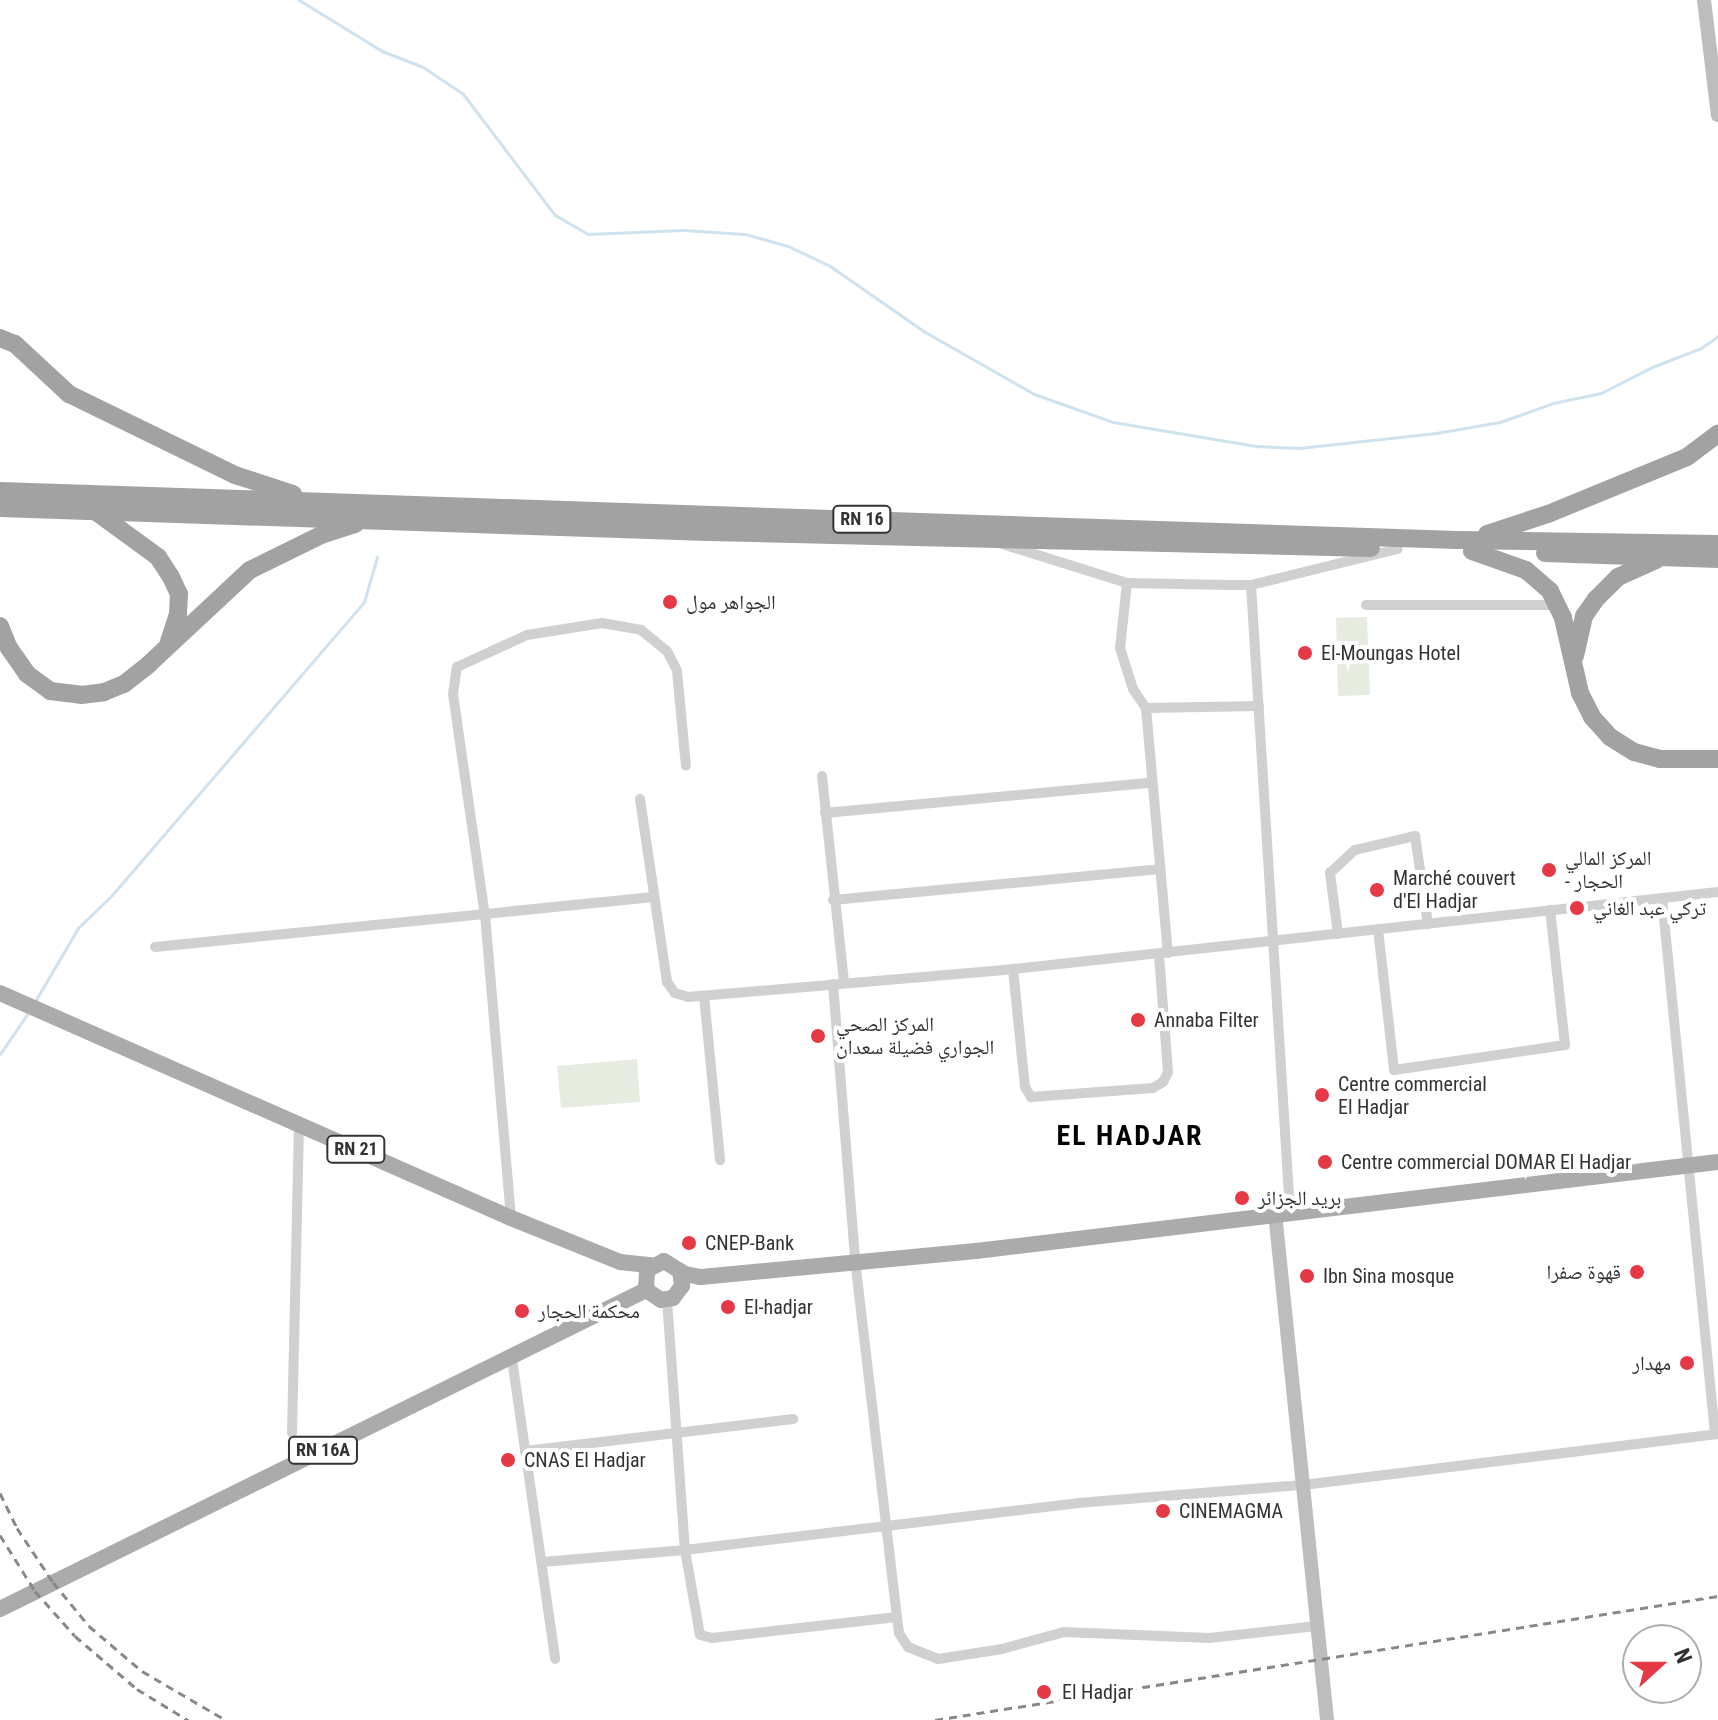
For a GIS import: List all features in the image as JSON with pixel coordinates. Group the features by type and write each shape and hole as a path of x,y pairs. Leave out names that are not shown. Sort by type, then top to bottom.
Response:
{"highway":[{"path":"0,338 15,344 69,394 235,475 319,502"},
{"path":"1687,457 1718,434"},
{"path":"1465,545 1530,522 1687,457 1718,448"},
{"name":"RN 16","path":"4,500 319,502 1465,545 1718,559"},
{"name":"RN 16","path":"4,500 95,511 1398,549 1465,545 1718,544"},
{"path":"95,511 158,557 171,577 179,594 178,614 168,645"},
{"path":"0,626 9,648 27,674 50,691 81,695 124,684 250,570 308,541 365,520"},
{"path":"1465,545 1526,570 1542,582 1557,605 1585,706 1610,737 1647,756 1718,759"},
{"path":"1574,667 1584,616 1596,599 1618,577 1640,565 1666,557"},
{"path":"1687,759 1718,745"}],"main road":[{"path":"1704,0 1718,115"},
{"name":"RN 21","path":"0,993 511,1218 620,1262 651,1265"},
{"path":"681,1279 855,1260 976,1251 1718,1162"},
{"path":"1282,1212 1303,1485 1327,1720"},
{"path":"664,1261 681,1279 667,1300 655,1299 645,1287 651,1265 664,1261"},
{"name":"RN 21","path":"620,1262 645,1287"},
{"name":"RN 16A","path":"0,1609 90,1562 512,1359 645,1287"}],"street":[{"path":"985,538 1127,583 1251,585 1398,549"},
{"path":"1013,969 1028,1094 1039,1098 1153,1088 1163,1082 1168,1072 1160,869 1146,708 1133,689 1120,648 1127,583"},
{"path":"1251,585 1274,941 1282,1212"},
{"path":"1366,605 1557,605"},
{"path":"511,1218 485,916 455,708 457,667 527,635 602,623 641,630 667,651 677,671 686,766"},
{"path":"1146,708 1259,706"},
{"path":"822,776 839,984 855,1260 899,1633 908,1647 938,1659 1002,1649 1064,1632 1209,1638 1316,1626"},
{"path":"825,813 1151,783"},
{"path":"640,799 667,982 681,996 1013,969 1718,892"},
{"path":"1338,934 1330,873 1355,850 1415,836 1428,924"},
{"path":"833,900 1160,869"},
{"path":"155,947 654,897"},
{"path":"542,1562 685,1550 1078,1503 1303,1485 1717,1434 1662,898"},
{"path":"1378,929 1394,1070 1565,1045 1550,910"},
{"path":"704,996 720,1160"},
{"path":"292,1433 299,1123"},
{"path":"667,1300 674,1436 685,1550 698,1631 703,1637 897,1617"},
{"path":"512,1359 555,1659"},
{"path":"525,1451 674,1436 793,1419"}],"shaded area":[{"path":"1367,617 1370,695 1338,696 1336,618"},
{"path":"637,1059 640,1102 561,1108 557,1066"}],"waterway":[{"path":"299,0 382,51 423,67 463,94 555,215 588,234 683,230 745,234 788,246 830,266 925,332 1034,394 1113,422 1256,446 1299,448 1436,433 1500,422 1553,403 1601,393 1652,367 1701,348 1718,336"},
{"path":"34,1003 78,928 112,895 364,602 377,557"},
{"path":"0,1054 28,1013"}],"railway":[{"path":"0,1493 17,1528 53,1582 89,1626 142,1671 226,1720"},
{"path":"0,1535 35,1591 75,1636 137,1689 188,1720"},
{"path":"935,1720 1718,1596"}],"place":[{"name":"الجواهر مول","path":"670,602"},
{"name":"El-Moungas Hotel","path":"1305,653"},
{"name":"المركز المالي - الحجار","path":"1549,870"},
{"name":"Marché couvert d'El Hadjar","path":"1377,890"},
{"name":"تركي عبد الغاني","path":"1577,908"},
{"name":"Annaba Filter","path":"1138,1020"},
{"name":"المركز الصحي الجواري فضيلة سعدان","path":"818,1036"},
{"name":"Centre commercial El Hadjar","path":"1322,1095"},
{"name":"Centre commercial DOMAR El Hadjar","path":"1325,1162"},
{"name":"بريد الجزائر","path":"1242,1198"},
{"name":"CNEP-Bank","path":"689,1243"},
{"name":"قهوة صفرا","path":"1637,1272"},
{"name":"Ibn Sina mosque","path":"1307,1276"},
{"name":"El-hadjar","path":"728,1307"},
{"name":"محكمة الحجار","path":"522,1311"},
{"name":"مهدار","path":"1687,1363"},
{"name":"CNAS El Hadjar","path":"508,1460"},
{"name":"CINEMAGMA","path":"1163,1511"},
{"name":"El Hadjar","path":"1044,1692"}],"district":[{"name":"EL HADJAR","path":"1130,1136"}]}
